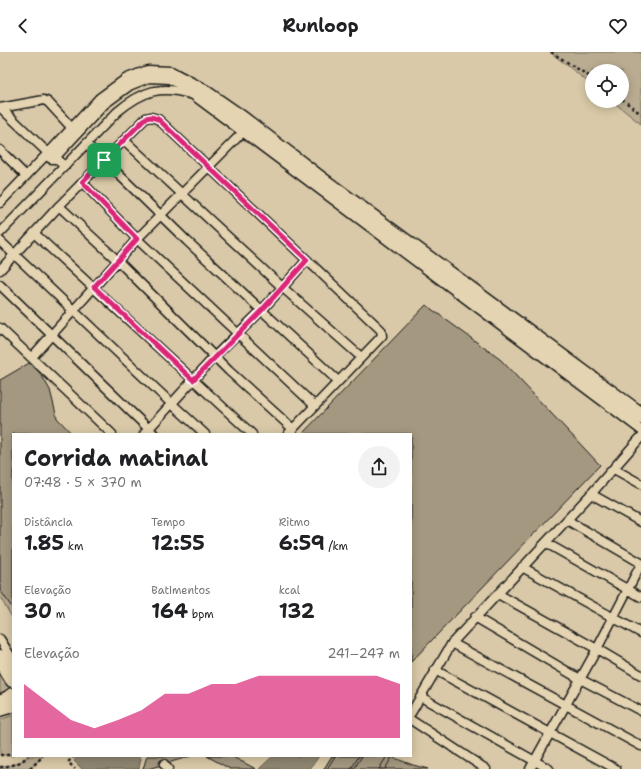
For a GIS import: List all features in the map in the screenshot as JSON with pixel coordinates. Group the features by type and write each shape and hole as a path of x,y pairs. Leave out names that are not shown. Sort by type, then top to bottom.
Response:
{"street":[{"path":"50,154 102,102 128,82 148,74 170,75 204,93 240,118 318,178 641,416"},
{"path":"0,658 12,677"},
{"path":"0,703 12,697"}],"lane":[{"path":"0,234 127,103 139,95 155,90 183,92 193,95 641,430"},
{"path":"0,108 42,99 48,102 72,129 50,154 1,199"},
{"path":"0,108 65,166"},
{"path":"0,270 58,206 146,118 155,118 158,119 208,168 382,330 382,336 290,431 118,261 58,206"},
{"path":"32,357 137,239 243,132"},
{"path":"124,140 282,287 361,357"},
{"path":"86,144 162,215 187,241 338,381"},
{"path":"0,150 26,176"},
{"path":"82,182 137,239 314,405"},
{"path":"34,233 251,433"},
{"path":"0,241 204,433"},
{"path":"0,284 149,432 215,356 262,310 307,260"},
{"path":"0,328 111,433"},
{"path":"412,711 452,643 614,469 641,437"},
{"path":"614,469 641,484"},
{"path":"591,494 641,522"},
{"path":"530,769 597,649 641,563 567,520"},
{"path":"546,542 641,597"},
{"path":"522,567 641,633"},
{"path":"498,594 641,675"},
{"path":"475,617 580,679 641,711"},
{"path":"0,639 12,658"},
{"path":"452,643 641,746"},
{"path":"435,670 616,769"},
{"path":"421,697 549,769"},
{"path":"0,712 12,708"},
{"path":"412,721 486,769"}],"path":[{"path":"551,52 585,74"},
{"path":"629,105 641,114"},
{"path":"0,754 12,755"},
{"path":"0,767 12,766 27,757"},
{"path":"30,769 42,757"},
{"path":"74,757 68,762 75,769"}],"shaded area":[{"path":"550,52 641,52 641,124 621,108 629,108 629,64 585,64 585,80"},
{"path":"0,544 12,556 12,617 0,597"},
{"path":"0,658 12,677 12,697 0,703"},
{"path":"12,715 12,755 0,755 0,720"},
{"path":"27,757 42,757 30,769 0,769 0,767 19,763"},
{"path":"78,757 141,758 139,769 82,769 74,761"},
{"path":"272,757 318,757 310,769 259,769"}],"building":[{"path":"426,305 501,360 600,465 412,661 412,433 303,433"},
{"path":"31,362 42,376 50,390 57,418 71,433 12,433 12,608 0,590 0,380"},
{"path":"147,757 188,757 148,769 143,769"},
{"path":"209,757 233,757 256,769 230,769"},
{"path":"331,757 392,757 428,769 324,769"},
{"path":"331,757 334,757 327,769 324,769"},
{"path":"358,757 361,757 354,769 351,769"},
{"path":"386,757 392,757 385,769 379,769"}],"route":[{"path":"151,117 158,119 208,168 307,260 262,310 193,380 94,287 137,239 82,182 104,160 146,118 151,117"}]}
